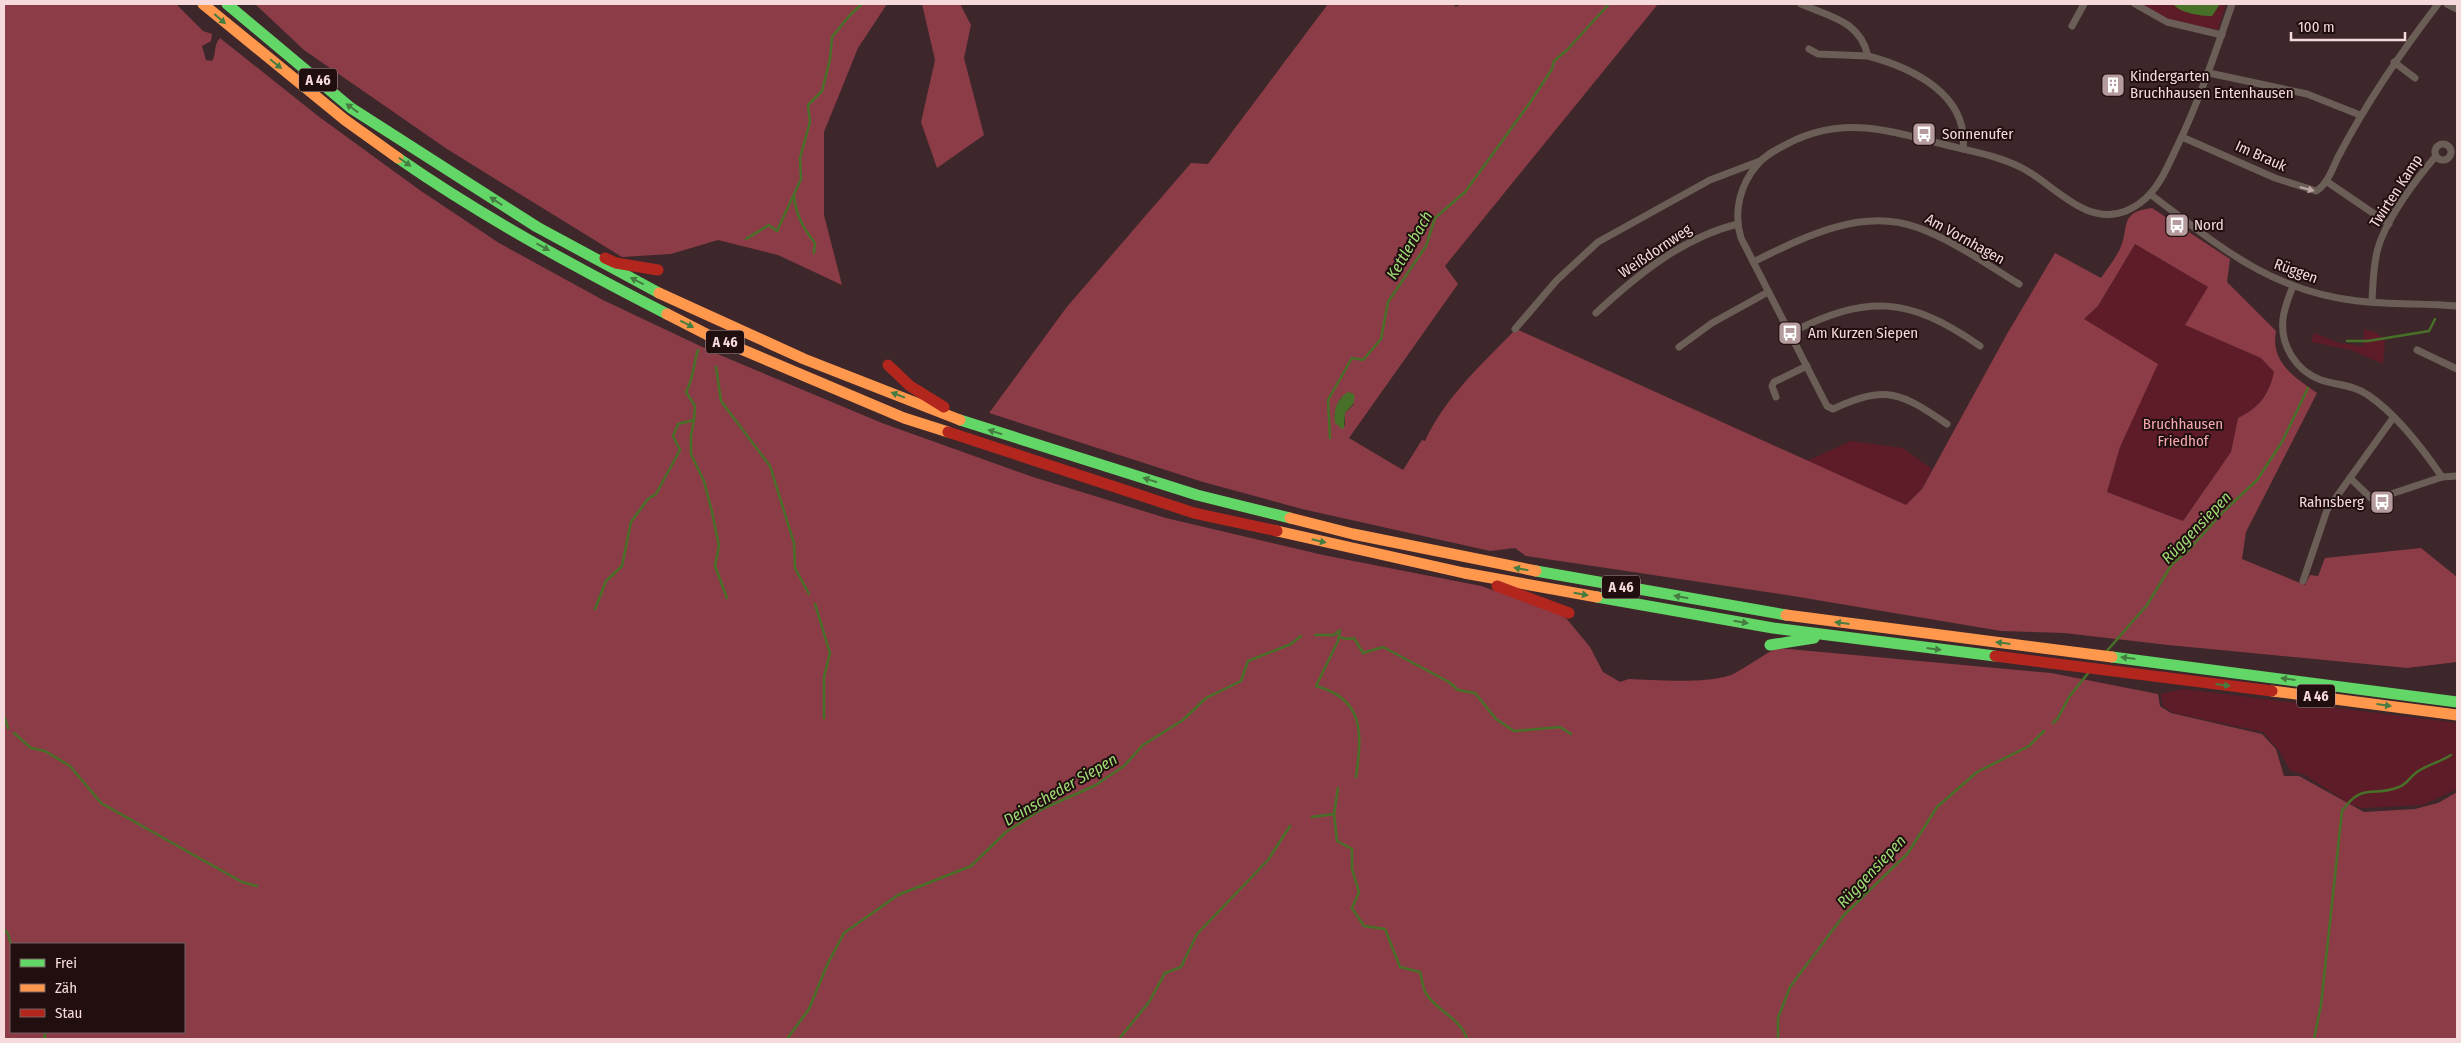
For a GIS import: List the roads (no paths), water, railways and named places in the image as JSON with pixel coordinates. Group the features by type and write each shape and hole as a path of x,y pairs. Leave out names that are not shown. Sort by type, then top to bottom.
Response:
{"highway":[{"name":"A 46","path":"203,4 345,120 430,180 606,282 718,339 904,418 1194,513 1464,573 1773,628 2457,715"},
{"name":"A 46","path":"227,4 351,108 537,227 621,274 706,316 804,359 976,426 1197,495 1353,534 1512,567 1778,614 2176,664 2457,702"},
{"path":"537,227 616,263 658,270"},
{"path":"888,365 910,386 976,426"},
{"path":"1464,573 1569,613"},
{"path":"1770,645 1809,638 1867,645 1886,643"}],"street":[{"path":"1801,4 1847,24 1858,32 1864,42 1868,56"},
{"path":"2072,26 2084,4"},
{"path":"2135,4 2167,22 2222,35"},
{"path":"1515,329 1557,280 1598,242 1710,180 1760,161 1786,144 1820,131 1858,126 1963,149 2022,168 2068,200 2092,212 2105,214 2124,211 2150,194 2163,175 2182,137 2209,73 2232,4"},
{"path":"2389,224 2326,180 2360,115 2394,62 2438,4"},
{"path":"2447,4 2457,9"},
{"path":"1808,49 1818,54 1868,56 1918,76 1946,96 1956,109 1962,126 1963,149"},
{"path":"2394,62 2415,78"},
{"path":"2209,73 2306,94 2360,115"},
{"name":"Im Brauk","path":"2182,137 2311,191 2319,190 2326,180"},
{"path":"2442,144 2448,145 2454,154 2444,160 2436,156 2436,148 2442,144"},
{"name":"Twirten Kamp","path":"2372,302 2376,258 2381,239 2417,180 2436,156"},
{"path":"1760,161 1742,189 1738,224 1741,238 1829,408 1833,409 1866,395 1891,395 1910,399 1947,424"},
{"name":"Rüggen","path":"2150,194 2246,265 2293,286 2330,296 2372,302 2457,306"},
{"name":"Am Vornhagen","path":"1753,262 1796,240 1826,230 1861,223 1895,222 1916,227 1938,236 2019,284"},
{"name":"Weißdornweg","path":"1596,314 1663,259 1706,233 1738,224"},
{"path":"2293,286 2284,313 2283,328 2286,344 2295,362 2314,377 2363,392 2393,418 2423,449 2442,477"},
{"path":"1679,347 1712,323 1768,292"},
{"path":"1790,334 1825,316 1844,310 1872,306 1891,306 1930,316 1952,327 1980,346"},
{"path":"2417,350 2457,369"},
{"path":"1776,397 1772,386 1774,382 1809,369"},
{"path":"2303,581 2325,514 2393,418"},
{"path":"2350,478 2373,500 2442,477 2457,476"}],"waterway":[{"path":"746,239 769,225 777,231 801,179 800,158 810,122 808,105 822,91 830,59 832,37 862,4"},
{"name":"Kettlerbach","path":"1330,438 1328,400 1352,358 1363,360 1381,339 1388,302 1426,246 1435,218 1465,192 1529,104 1552,69 1554,61 1567,50 1609,4"},
{"path":"794,196 796,209 801,221 815,243 814,253"},
{"path":"2347,341 2368,341 2429,331 2435,319"},
{"path":"595,609 606,581 622,566 631,522 648,499 656,494 680,450 673,436 678,424 694,420 695,406 686,392 691,382 698,350"},
{"path":"716,367 721,401 770,466 794,543 795,568 809,594"},
{"name":"Rüggensiepen","path":"2106,652 2147,605 2172,564 2187,552 2222,513 2257,480 2282,442 2308,388"},
{"path":"694,420 691,436 691,454 704,481 712,512 719,546 715,566 727,598"},
{"path":"815,604 830,653 824,677 824,718"},
{"name":"Kettlerbach","path":"1340,630 1338,641 1316,686 1332,692 1344,700 1352,709 1357,720 1359,746 1356,777"},
{"name":"Deinscheder Siepen","path":"1315,635 1334,635 1339,631"},
{"name":"Deinscheder Siepen","path":"787,1039 809,1009 827,965 844,933 898,895 971,866 1006,832 1042,809 1094,786 1124,766 1143,745 1183,720 1206,698 1241,681 1248,661 1291,644 1301,636"},
{"path":"1339,637 1354,638 1363,653 1383,647 1449,682 1458,690 1475,693 1496,719 1514,731 1560,727 1571,734"},
{"name":"Rüggensiepen","path":"2053,723 2058,718 2069,697 2089,672"},
{"path":"4,716 8,728"},
{"name":"Rüggensiepen","path":"1778,1039 1778,1018 1790,987 1844,915 1908,853 1937,807 1977,772 2029,746 2044,731"},
{"path":"14,733 31,748 45,751 70,766 101,803 242,882 257,886"},
{"path":"2314,1039 2321,1005 2342,811 2356,796 2362,793 2390,790 2399,787 2421,770 2451,755"},
{"name":"Kettlerbach","path":"1338,788 1334,814 1337,841 1352,849 1352,869 1359,892 1352,908 1364,926 1385,929 1400,967 1420,972 1427,995 1460,1026 1467,1039"},
{"path":"1312,817 1334,814"},
{"path":"1119,1039 1149,1002 1165,973 1181,967 1197,934 1268,860 1290,826"},
{"path":"4,929 11,943"},
{"path":"42,1039 45,1037 45,1033"}],"place":[{"name":"Kindergarten Bruchhausen Entenhausen","path":"2113,85"},
{"name":"Sonnenufer","path":"1924,134"},
{"name":"Nord","path":"2177,225"},
{"name":"Am Kurzen Siepen","path":"1790,333"},
{"name":"Rahnsberg","path":"2382,502"}],"park label":[{"name":"Bruchhausen Friedhof","path":"2183,432"}]}
